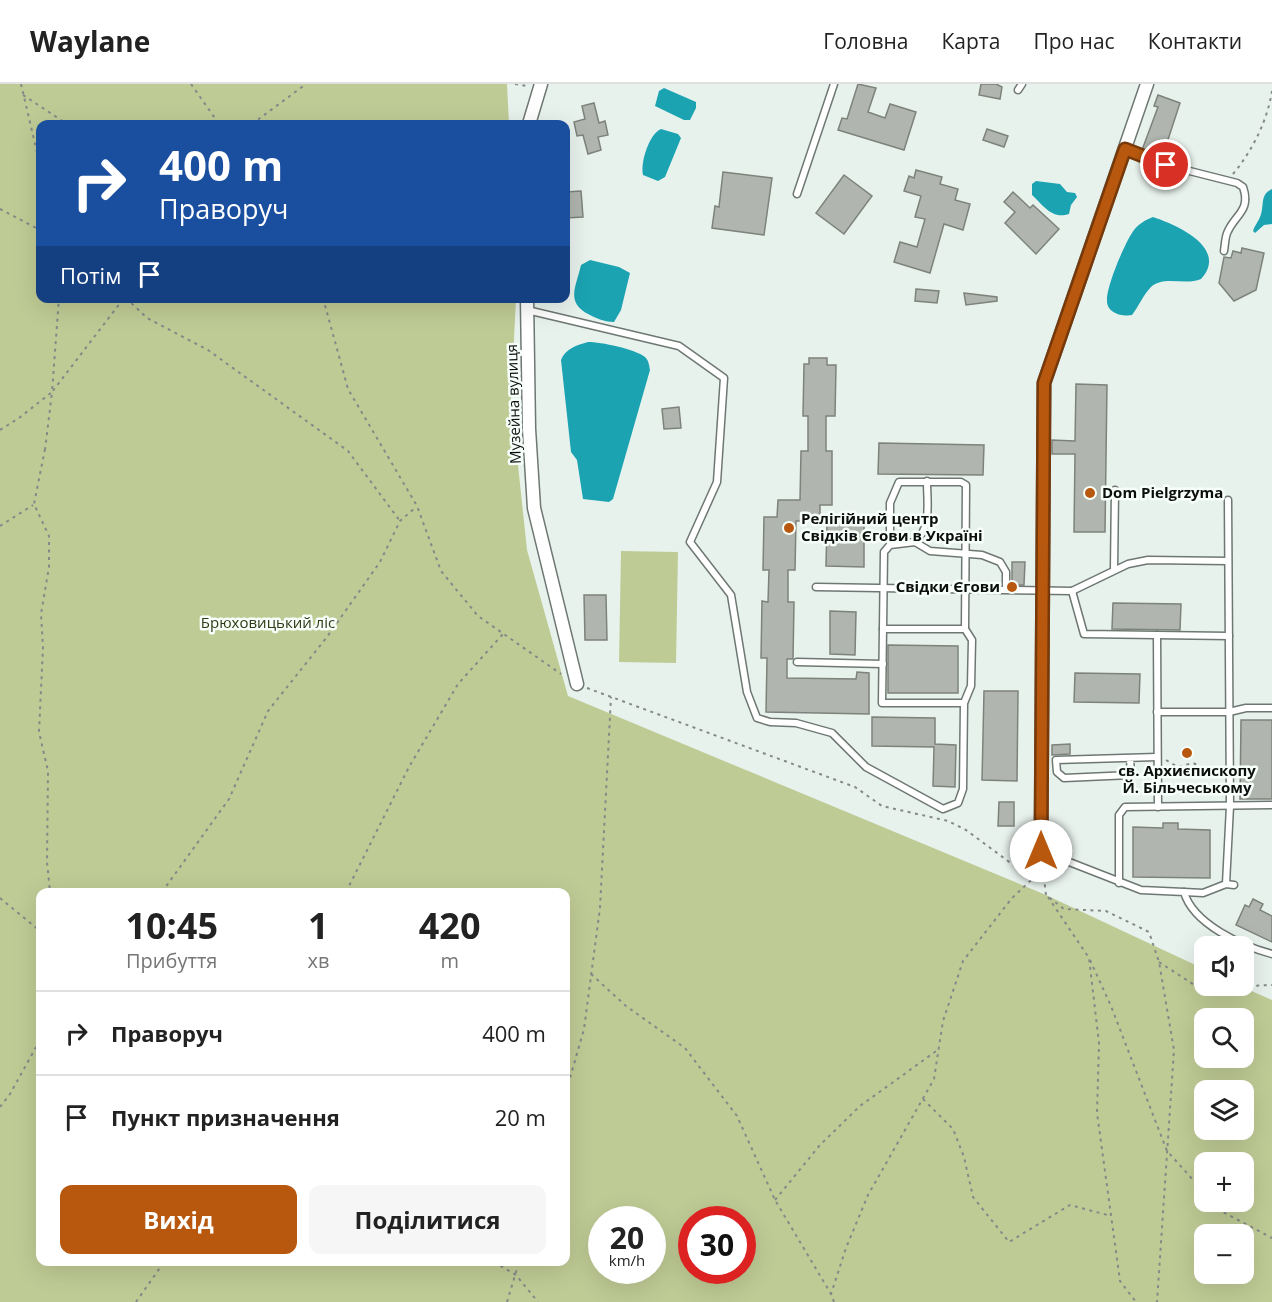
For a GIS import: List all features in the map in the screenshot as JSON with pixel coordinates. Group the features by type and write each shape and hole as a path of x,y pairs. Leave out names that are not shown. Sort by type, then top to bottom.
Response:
{"street":[{"path":"530,120 541,84"},
{"path":"1041,851 1044,383 1147,84"},
{"name":"Музейна вулиця","path":"527,304 529,429 534,508 577,684"}],"lane":[{"path":"797,194 834,84"},
{"path":"1125,149 1166,165 1243,187 1246,202 1236,222 1228,231 1224,251"},
{"path":"527,304 679,346 724,378 717,482 690,542 731,595 747,692 757,718 770,722 796,723 832,733 866,767 943,809 958,803 963,789 964,703 971,686 972,640 965,629 966,485 961,482 899,482 890,503 890,545 884,552 882,702 964,703"},
{"path":"890,545 915,542 922,536 927,523 927,482"},
{"path":"1114,570 1115,490"},
{"path":"1226,884 1230,806 1228,500"},
{"path":"915,542 930,551 966,553 1000,562 1006,572 1006,589"},
{"path":"816,587 1072,591 1128,564 1148,560 1228,561"},
{"path":"1072,591 1084,634 1229,636"},
{"path":"883,628 965,629"},
{"path":"1157,635 1158,807"},
{"path":"797,662 883,664"},
{"path":"1157,712 1229,712 1246,708 1272,708"},
{"path":"1042,761 1157,757"},
{"path":"1056,760 1057,772 1064,778 1131,775 1130,758"},
{"path":"1119,883 1119,815 1125,807 1271,805"},
{"path":"1041,851 1141,890 1203,893 1226,884 1234,885"},
{"path":"1184,892 1186,900 1201,919 1252,948 1272,954"}],"path":[{"path":"21,84 36,149"},
{"path":"191,84 216,120"},
{"path":"257,120 306,84"},
{"path":"1227,181 1249,155 1270,105 1272,91"},
{"path":"23,96 61,120"},
{"path":"0,209 36,228"},
{"path":"50,888 47,862 48,771 39,732 43,647 41,614 49,567 49,536 34,504 45,449 52,392 58,303"},
{"path":"0,430 52,392 121,303"},
{"path":"130,303 147,318 208,350 348,451 400,521"},
{"path":"324,303 348,389 417,506 441,571 478,616 577,684 855,787 882,806 948,821 966,830 1012,864 1043,869"},
{"path":"0,526 34,504"},
{"path":"165,888 229,799 268,711 327,637 380,562 400,521 417,506"},
{"path":"348,888 409,766 458,684 503,634"},
{"path":"570,1078 584,1029 600,908 611,697"},
{"path":"1157,757 1178,767 1193,763 1208,770 1230,766"},
{"path":"1041,851 1046,895 1089,958 1112,1006 1167,1151 1194,1181"},
{"path":"831,1294 846,1248 868,1195 934,1080 943,1021 963,961 1012,898 1043,869"},
{"path":"1046,895 1064,909 1106,911 1149,932 1160,962 1174,1050 1158,1302"},
{"path":"0,898 36,928"},
{"path":"1089,958 1099,1043 1097,1113 1111,1216 1120,1281 1136,1302"},
{"path":"1160,962 1199,988 1272,985"},
{"path":"591,974 626,1006 685,1048 737,1116 775,1200 834,1302"},
{"path":"0,1107 10,1094 36,1047"},
{"path":"775,1200 820,1144 860,1106 939,1049"},
{"path":"923,1098 952,1129 964,1157 973,1197 1009,1242 1070,1205 1111,1216"},
{"path":"1223,1212 1272,1238"},
{"path":"136,1302 161,1266"},
{"path":"501,1266 516,1275 538,1302"},
{"path":"507,1302 518,1266"}],"green space":[{"name":"Брюховицький ліс","path":"0,84 507,84 509,120 36,120 36,303 516,303 511,399 527,550 568,696 1046,895 1194,964 1194,996 1254,996 1254,992 1272,1000 1272,1302 0,1302"},
{"path":"621,551 678,552 676,663 619,662"}],"water":[{"path":"664,88 696,102 696,108 690,120 684,120 655,106 659,91"},
{"path":"661,129 678,134 681,138 665,177 658,181 643,175 642,170 649,143"},
{"path":"1036,181 1060,184 1067,192 1075,193 1077,197 1071,205 1069,214 1053,213 1032,195 1032,184"},
{"path":"1272,189 1272,224 1264,225 1255,233 1253,231 1261,213 1265,194"},
{"path":"1153,217 1175,226 1196,239 1209,257 1208,268 1201,279 1195,281 1156,283 1148,290 1132,315 1116,313 1110,309 1107,301 1117,265 1134,230 1142,222"},
{"path":"590,260 619,267 630,273 621,310 614,322 590,315 577,305 575,300 575,287 581,265"},
{"path":"588,342 618,346 634,351 645,357 650,370 613,499 609,502 583,499 577,460 571,452 561,360 568,350"}],"building":[{"path":"858,84 876,88 868,112 885,118 890,104 916,112 904,150 838,130 842,118 847,119"},
{"path":"981,84 996,84 1002,87 1000,99 979,95"},
{"path":"1158,95 1180,103 1162,158 1142,150 1158,107 1154,106"},
{"path":"594,103 599,123 605,121 608,135 598,137 601,150 588,154 583,135 577,136 574,122 585,119 582,106"},
{"path":"987,129 1008,136 1004,147 983,140"},
{"path":"916,170 942,177 940,184 958,189 955,200 970,204 963,230 944,224 930,273 894,262 900,242 917,247 925,219 915,217 921,196 904,191 909,176 914,178"},
{"path":"723,172 772,178 764,235 712,228 715,206 719,207"},
{"path":"844,175 872,196 844,234 816,213"},
{"path":"581,191 583,217 570,218 570,192"},
{"path":"1013,192 1030,208 1033,205 1059,229 1036,254 1005,223 1015,212 1004,202"},
{"path":"1242,248 1264,253 1256,290 1234,301 1219,283 1224,257 1231,258 1233,251 1241,253"},
{"path":"916,289 939,291 937,303 915,301"},
{"path":"964,293 997,297 997,301 966,305"},
{"path":"809,358 827,358 827,365 836,365 835,416 826,416 826,451 832,451 832,505 820,505 820,521 796,521 795,570 788,570 788,602 794,602 793,659 787,659 787,678 856,679 857,672 869,673 869,714 766,712 767,658 761,658 762,601 768,602 769,570 763,570 764,517 777,517 778,500 800,500 801,451 808,451 808,416 803,416 804,364 809,364"},
{"name":"Dom Pielgrzyma","path":"1076,384 1107,385 1105,532 1074,532 1075,454 1052,454 1052,440 1075,441"},
{"path":"679,407 681,428 664,429 662,409"},
{"path":"879,443 984,445 983,475 878,474"},
{"path":"827,523 864,524 864,567 826,566"},
{"path":"1012,562 1025,562 1024,585 1012,585"},
{"path":"584,595 606,595 607,640 585,640"},
{"path":"1113,603 1181,604 1180,630 1112,629"},
{"path":"830,611 856,612 855,655 830,654"},
{"path":"888,645 958,646 958,693 888,693"},
{"path":"1075,673 1140,674 1139,703 1074,702"},
{"path":"984,691 1018,691 1017,781 982,780"},
{"path":"872,717 935,718 935,744 956,745 955,787 933,786 934,747 872,746"},
{"path":"1241,720 1272,720 1272,799 1240,799"},
{"path":"1070,744 1070,754 1052,755 1052,745"},
{"path":"999,802 1014,802 1014,826 998,826"},
{"path":"1163,823 1178,823 1178,829 1210,830 1210,878 1133,877 1133,827 1163,828"},
{"path":"1253,899 1263,904 1260,910 1272,916 1272,942 1236,925 1245,905 1249,907"}],"place":[{"name":"Dom Pielgrzyma","path":"1090,493"},
{"name":"Релігійний центр Свідків Єгови в Україні","path":"789,528"},
{"name":"Свідки Єгови","path":"1012,587"},
{"name":"св. Архиєпископу Й. Більчеському","path":"1187,753"}],"route":[{"path":"1041,851 1044,383 1125,149 1166,165"}]}
